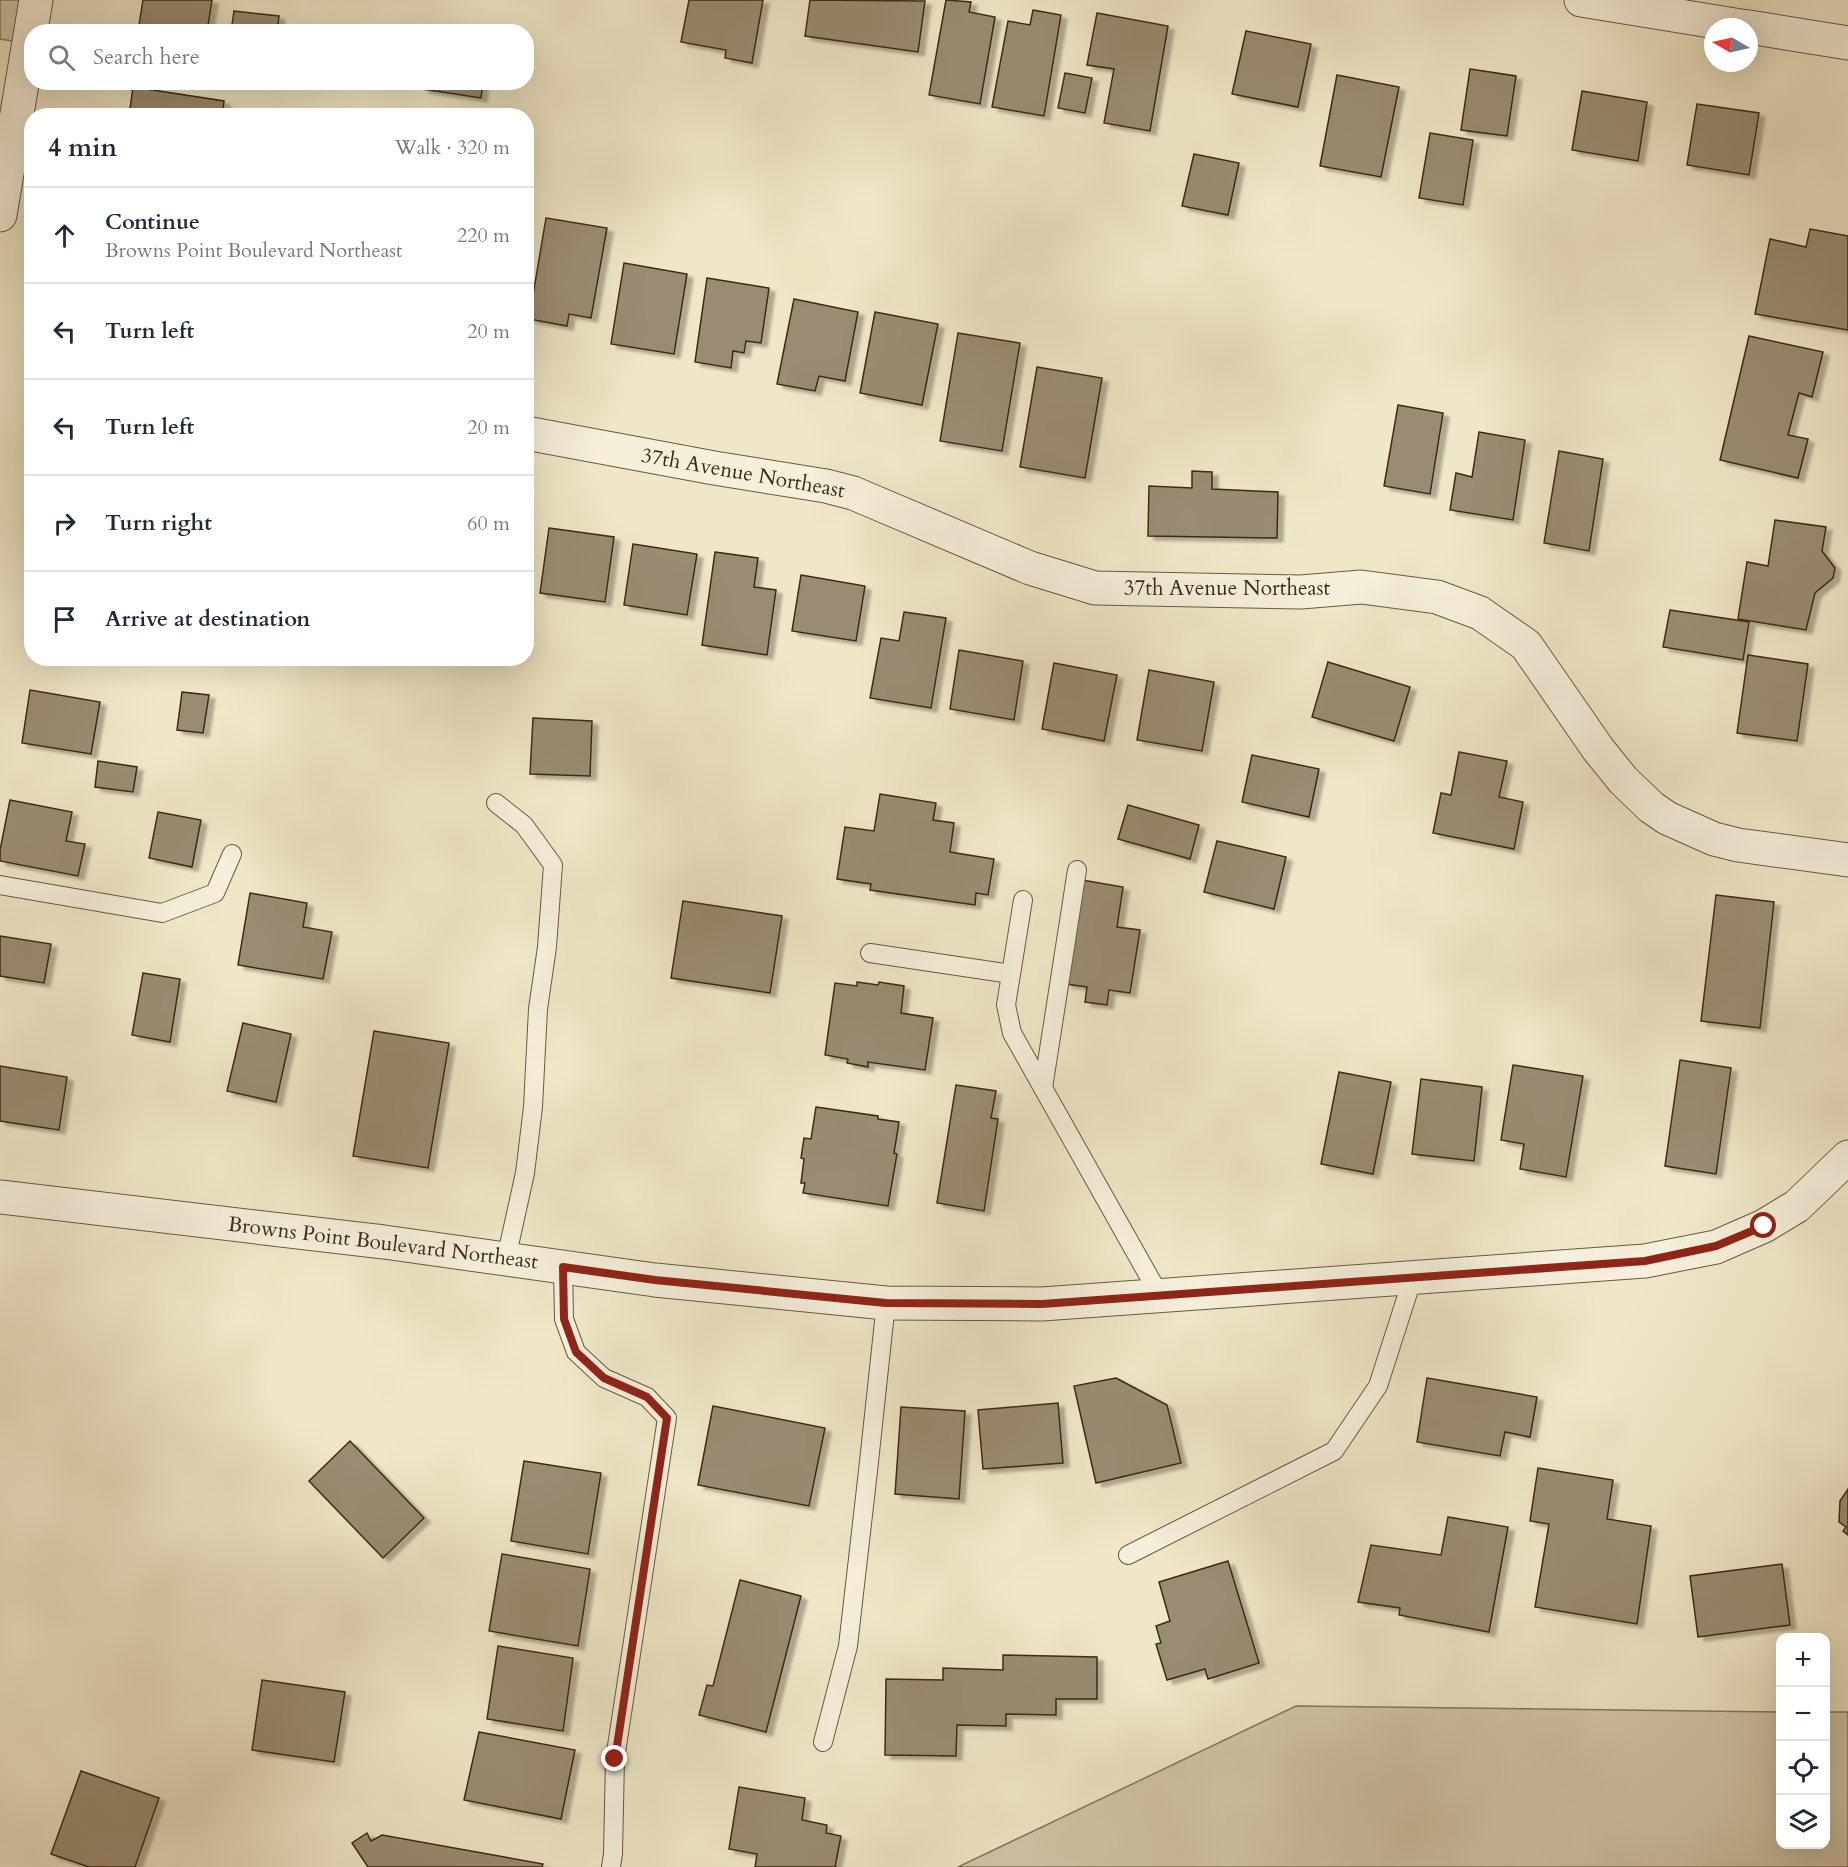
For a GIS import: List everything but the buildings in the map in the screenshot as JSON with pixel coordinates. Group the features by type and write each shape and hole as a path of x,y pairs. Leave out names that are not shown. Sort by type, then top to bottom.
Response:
{"street":[{"path":"32,24 36,0"},
{"path":"1581,0 1704,20"},
{"path":"1758,29 1848,43"},
{"path":"0,215 24,72"},
{"name":"37th Avenue Northeast","path":"534,434 826,486 853,493 1030,568 1095,588 1300,592 1361,587 1437,597 1480,614 1526,645 1598,749 1623,780 1651,807 1667,818 1714,839 1848,860"},
{"name":"Browns Point Boulevard Northeast","path":"0,1197 384,1242 655,1280 886,1303 1042,1304 1645,1261 1716,1246 1764,1226 1797,1206 1848,1157"}],"lane":[{"path":"496,803 524,825 553,865 548,947 538,1009 533,1107 525,1173 506,1259"},
{"path":"0,885 162,913 215,893 232,854"},
{"path":"1043,1088 1077,870"},
{"path":"1023,900 1005,1005 1012,1033 1160,1296"},
{"path":"870,953 1011,974"},
{"path":"563,1267 564,1319 576,1352 604,1378 647,1397 667,1418 615,1759 611,1867"},
{"path":"1128,1555 1334,1451 1378,1386 1413,1277"},
{"path":"823,1742 848,1646 886,1303"}],"shaded area":[{"path":"0,0 36,0 32,24 24,24 24,43 0,39"},
{"path":"1296,1706 1776,1712 1776,1849 1830,1849 1830,1712 1848,1712 1848,1867 958,1867"}],"route":[{"path":"615,1759 667,1418 647,1397 604,1378 576,1352 564,1319 563,1267 655,1280 886,1303 1042,1304 1645,1261 1716,1246 1764,1226"}]}
